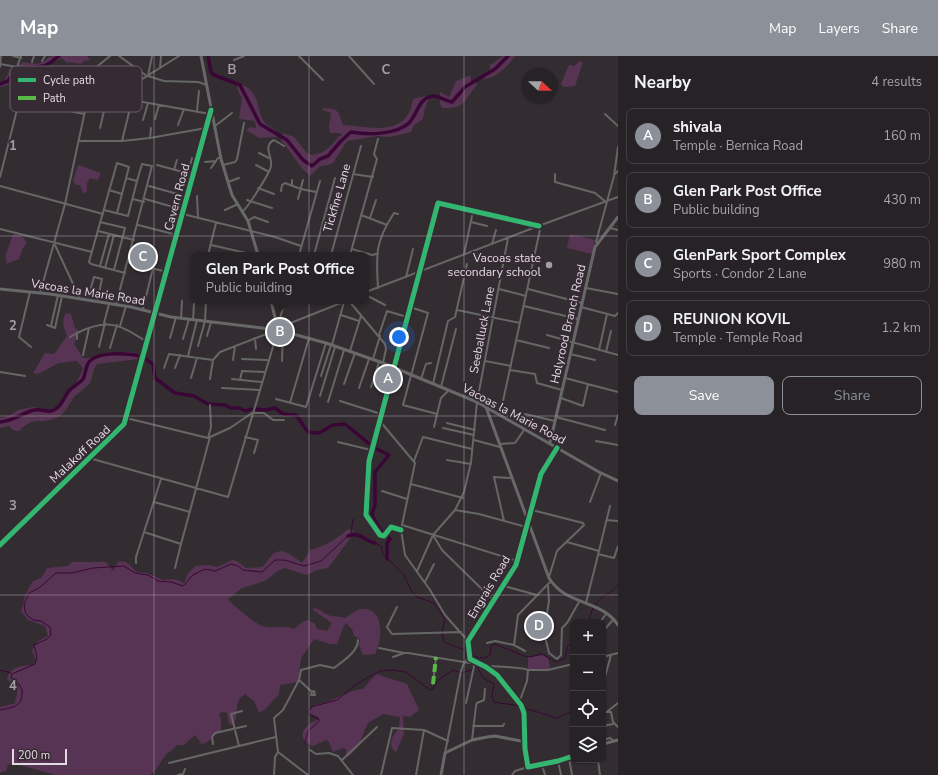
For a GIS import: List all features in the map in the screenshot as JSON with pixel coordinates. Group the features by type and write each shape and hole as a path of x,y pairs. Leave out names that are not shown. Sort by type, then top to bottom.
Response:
{"main road":[{"path":"201,56 208,86 211,112 223,165 232,195 248,221 257,252"},
{"name":"Holyrood Branch Road","path":"550,444 596,242 618,216"},
{"name":"Vacoas la Marie Road","path":"0,289 58,295 143,309 195,320 272,329 277,328 283,332 326,343 369,357 477,402 601,473 618,480"},
{"path":"272,304 277,328"},
{"path":"486,407 550,580 566,596 606,613 618,625"},
{"name":"Engrais Road","path":"468,640 504,586 517,561 541,474 558,448"},
{"path":"468,640 469,655 473,662 486,667 500,678 519,703 524,713 523,742 528,767 569,758"},
{"path":"441,775 445,753 472,740 495,736 523,742"},
{"path":"606,743 616,740"}],"street":[{"path":"13,56 21,57"},
{"path":"32,62 34,56"},
{"path":"42,62 45,56"},
{"path":"98,66 110,56"},
{"path":"119,56 133,66"},
{"path":"147,76 152,56"},
{"path":"160,68 161,56"},
{"path":"142,79 179,56"},
{"path":"234,60 244,56"},
{"path":"299,56 323,80"},
{"path":"348,56 374,84"},
{"path":"0,67 1,57"},
{"path":"0,64 11,66"},
{"path":"142,72 147,76 171,82 198,82 208,86"},
{"path":"197,111 199,91"},
{"path":"142,102 211,112"},
{"path":"143,120 148,103"},
{"path":"155,119 159,105"},
{"path":"178,125 184,109"},
{"path":"0,177 16,112"},
{"path":"40,293 65,204 85,114 73,112"},
{"path":"100,128 104,112"},
{"path":"122,141 129,112"},
{"name":"Cavern Road","path":"156,312 211,112"},
{"path":"215,126 232,113"},
{"path":"605,114 618,126"},
{"path":"223,165 235,162 244,123"},
{"path":"150,138 151,128"},
{"path":"79,141 122,141 150,138 206,128"},
{"path":"351,252 378,159 374,154 378,139"},
{"path":"243,211 252,202 258,188 269,172 271,165 268,150 271,141 275,140 284,146"},
{"name":"Tickfine Lane","path":"332,252 361,146"},
{"path":"596,242 614,176 618,147"},
{"path":"260,153 270,159"},
{"path":"188,173 192,158"},
{"path":"211,168 216,161 221,158"},
{"path":"174,170 177,160"},
{"path":"206,162 216,161"},
{"path":"117,213 128,166 116,163 90,263 125,273"},
{"path":"104,210 128,216 142,164 152,166 138,225 116,305"},
{"path":"157,165 194,175"},
{"path":"256,165 269,172"},
{"path":"614,176 618,171"},
{"path":"353,174 373,177"},
{"path":"555,174 555,182 596,193 607,202"},
{"path":"126,178 137,180"},
{"path":"228,182 239,178"},
{"path":"315,252 335,178"},
{"path":"292,180 292,186"},
{"path":"298,199 303,180"},
{"path":"299,252 320,181"},
{"path":"281,191 282,185 285,183 301,189 316,192"},
{"path":"0,186 103,214"},
{"path":"148,186 188,198"},
{"path":"258,188 274,194"},
{"path":"109,190 122,194"},
{"path":"197,196 198,218"},
{"path":"369,292 419,271 618,197"},
{"path":"133,199 144,200 184,210"},
{"path":"247,200 272,208"},
{"path":"370,218 376,200"},
{"path":"400,530 391,527 384,536 380,535 366,514 371,450 438,202 540,225"},
{"path":"225,210 238,204"},
{"path":"378,288 376,254 387,225 394,213 398,214"},
{"path":"183,214 275,237 301,246"},
{"path":"361,215 387,225"},
{"path":"464,254 472,216"},
{"path":"248,221 254,217 268,222"},
{"path":"100,222 125,228 114,270"},
{"path":"471,222 487,226"},
{"path":"209,252 216,223"},
{"path":"138,225 177,235"},
{"path":"500,414 528,289 540,225"},
{"path":"599,230 603,228 606,231"},
{"path":"609,228 618,230"},
{"path":"0,229 92,252"},
{"path":"492,244 496,230"},
{"path":"98,231 134,240"},
{"path":"100,266 109,234"},
{"path":"105,268 114,235"},
{"name":"Seeballuck Lane","path":"463,498 474,440 477,402 508,238"},
{"path":"54,243 80,299"},
{"path":"211,245 242,252"},
{"path":"352,249 360,252"},
{"path":"406,277 413,249"},
{"path":"369,254 376,254"},
{"path":"128,262 167,272"},
{"path":"433,384 448,321 454,318 457,310 467,264"},
{"path":"143,309 153,268"},
{"path":"90,291 94,277 102,279 97,302"},
{"path":"585,288 618,294"},
{"path":"499,289 526,296"},
{"path":"528,289 582,302"},
{"path":"30,292 20,337 31,347"},
{"path":"51,326 58,295"},
{"path":"47,325 55,328 62,296"},
{"path":"369,296 385,305"},
{"path":"181,318 182,301"},
{"path":"99,347 109,304"},
{"path":"188,356 195,320 194,304"},
{"path":"198,346 205,321 206,304"},
{"path":"89,458 228,497 284,304"},
{"path":"320,396 344,304"},
{"path":"352,304 385,344 386,349 371,387"},
{"path":"277,328 336,305"},
{"path":"110,348 126,306"},
{"path":"524,306 578,319"},
{"path":"410,307 428,313 404,406 437,414"},
{"path":"581,307 615,316 618,313"},
{"path":"457,310 520,323"},
{"path":"373,359 386,311 407,317"},
{"name":"Malakoff Road","path":"0,545 119,430 126,418 156,312"},
{"path":"599,350 607,314"},
{"path":"341,315 359,321"},
{"path":"350,351 361,315"},
{"path":"170,338 176,317"},
{"path":"183,340 189,319"},
{"path":"207,336 212,322"},
{"path":"70,337 104,323 119,325 147,342"},
{"path":"82,355 89,328"},
{"path":"210,379 213,360 220,352 269,333 272,329"},
{"path":"441,387 456,329"},
{"path":"606,352 611,331"},
{"path":"282,361 283,332"},
{"path":"77,333 77,339"},
{"path":"547,335 618,355"},
{"path":"255,338 256,349"},
{"path":"290,403 309,338"},
{"path":"516,340 549,348"},
{"path":"276,399 305,407 326,343"},
{"path":"233,360 236,346"},
{"path":"321,376 333,346"},
{"path":"328,402 344,350"},
{"path":"164,368 168,354 171,353 213,360"},
{"path":"344,384 354,353"},
{"path":"570,354 595,360"},
{"path":"175,368 180,355"},
{"path":"359,388 369,357"},
{"path":"191,378 197,358"},
{"path":"242,359 267,360"},
{"path":"485,361 511,366"},
{"path":"421,379 426,364 431,363"},
{"path":"510,370 535,374 537,383 562,390"},
{"path":"240,380 242,371 264,372"},
{"path":"0,372 25,376"},
{"path":"565,378 618,392"},
{"path":"232,379 261,382"},
{"path":"561,398 583,406 588,384"},
{"path":"222,388 259,390"},
{"path":"434,427 441,398 449,390"},
{"path":"340,401 381,414"},
{"path":"175,568 210,437 210,405"},
{"path":"126,418 154,423 204,437 210,437 230,428 252,413 264,412 273,420 284,420"},
{"path":"526,414 555,421"},
{"path":"615,425 618,415"},
{"path":"556,417 605,430"},
{"path":"379,420 414,461"},
{"path":"447,423 475,430"},
{"path":"443,428 474,436"},
{"path":"474,440 500,445 515,443 525,429"},
{"path":"245,437 258,440 254,453"},
{"path":"468,640 445,615 425,582 405,555 400,530 411,484 414,461 423,437 472,449"},
{"path":"596,440 618,445"},
{"path":"338,442 371,450"},
{"path":"447,460 470,464"},
{"path":"590,502 601,473"},
{"path":"504,521 494,477 512,478"},
{"path":"136,563 161,479"},
{"path":"411,484 463,498 455,510 433,535 417,571"},
{"path":"382,491 407,499"},
{"path":"154,502 190,512"},
{"path":"585,604 610,506"},
{"path":"514,645 518,615 548,585 557,551 584,525 583,523 531,509"},
{"path":"455,510 504,521 526,528"},
{"path":"607,520 618,521"},
{"path":"402,525 517,561"},
{"path":"144,532 181,544"},
{"path":"433,535 442,550 494,601"},
{"path":"567,542 599,551"},
{"path":"598,554 614,558 618,546"},
{"path":"425,582 434,564"},
{"path":"548,585 549,597 544,632 549,653 557,659 560,658 562,628 567,623 579,602"},
{"path":"504,586 537,595"},
{"path":"397,607 387,628 392,634 461,632"},
{"path":"476,607 486,611"},
{"path":"602,619 606,613"},
{"path":"606,628 614,620"},
{"path":"274,775 276,756 278,752 274,716 283,710 299,680 300,672 303,668 320,665 334,668 351,654 358,644 358,640"},
{"path":"487,643 495,641 514,645 525,651"},
{"path":"378,648 473,662 466,704"},
{"path":"393,657 404,653"},
{"path":"606,656 618,653"},
{"path":"445,753 461,671 469,655"},
{"path":"606,673 611,655"},
{"path":"432,684 436,657"},
{"path":"486,667 493,665 506,668 520,667 528,670 548,670 570,665"},
{"path":"519,703 527,682 528,670"},
{"path":"299,680 312,692"},
{"path":"472,740 476,706 477,703 484,700 485,689"},
{"path":"606,712 618,704"},
{"path":"239,746 231,714 242,711"},
{"path":"609,711 612,714 613,724"},
{"path":"473,726 503,726 504,724"},
{"path":"606,725 613,724 618,727"},
{"path":"213,744 213,734 246,726"},
{"path":"342,760 377,727"},
{"path":"381,775 392,728 424,730 448,741"},
{"path":"416,775 424,730"},
{"path":"169,763 276,737"},
{"path":"606,739 610,738 616,740"},
{"path":"310,750 316,754 329,753 338,756 353,775"},
{"path":"278,752 308,775"},
{"path":"569,758 572,775"},
{"path":"558,761 561,775"},
{"path":"598,763 600,775"},
{"path":"542,765 545,775"},
{"path":"512,775 515,771 528,767"},
{"path":"178,775 183,774 185,769"}],"shaded area":[{"path":"87,56 90,60 84,61 81,64 67,63 62,58 47,66 14,66 23,62 34,64 40,63 49,57"},
{"path":"503,56 515,56 498,74 484,79 485,74 490,70 490,65"},
{"path":"580,61 583,62 575,86 564,87 561,84 569,65 574,66"},
{"path":"10,70 10,83 0,87 0,83 4,82"},
{"path":"471,76 471,81 477,85 466,100 456,107 442,108 440,104 440,92 449,97 456,81"},
{"path":"238,84 251,90 257,101 262,118 265,123 277,132 277,137 259,138 246,130 250,127 256,128 255,121 239,119 242,98 237,89"},
{"path":"427,96 429,99 425,108 423,119 414,125 411,132 390,137 378,136 347,141 333,163 320,166 310,176 281,141 283,133 294,137 308,154 318,154 326,150 339,136 342,136 340,133 330,133 329,126 331,113 323,110 323,108 336,110 343,125 376,128 386,127 396,125 404,120 410,111 413,99"},
{"path":"78,165 101,173 98,180 90,178 87,183 87,192 83,193 80,185 76,185 73,181"},
{"path":"13,234 21,235 27,243 23,248 19,259 6,264 7,261 5,257"},
{"path":"570,234 595,240 592,254 567,248"},
{"path":"66,313 71,314 75,328 79,331 74,344 83,358 121,352 135,353 140,357 138,359 97,364 90,383 75,396 58,417 47,421 34,421 19,431 13,430 9,426 0,428 0,418 9,416 18,410 33,407 49,410 61,406 79,378 83,368 77,361 59,363 38,374 33,373 45,353 54,354 67,336 63,322"},
{"path":"348,529 353,530 352,536 328,568 317,570 307,575 285,568 279,570 265,581 242,588 228,599 238,609 262,626 286,627 294,629 302,622 308,620 315,624 317,629 327,631 332,623 313,610 314,608 330,615 345,618 361,609 369,610 375,613 380,626 379,641 375,654 363,655 359,645 360,639 354,636 352,629 346,623 337,644 330,644 314,639 301,658 298,682 280,685 279,695 259,713 254,701 245,694 241,697 237,704 236,717 233,725 229,724 227,713 221,712 219,715 221,719 221,730 207,742 202,744 195,735 184,745 177,745 166,754 157,768 150,775 56,775 13,763 8,765 6,771 0,773 0,707 16,703 17,693 16,688 7,679 11,671 14,669 21,666 33,665 36,660 32,650 38,641 48,636 45,626 28,620 21,611 25,596 32,582 42,577 47,568 68,566 72,562 106,562 113,571 118,562 126,562 136,572 147,573 163,580 175,579 184,583 188,573 196,566 208,565 218,567 232,560 237,561 246,568 262,567 272,555 280,551 292,555 302,563 310,550 330,542"},
{"path":"543,655 548,658 550,669 528,669 528,657"},
{"path":"376,674 407,684 419,710 410,717 403,716 404,734 396,752 393,750 391,744 394,734 399,729 400,717 383,714 368,723 360,743 354,752 346,757 346,749 343,748 333,752 329,742 326,740 313,746 306,742 303,738 303,731 310,723 320,719 309,712 313,706 353,691 363,689"}],"waterway":[{"path":"41,66 49,63 59,56"},
{"path":"208,56 211,72 214,75 240,85 260,124 287,140 303,160 312,166 320,159 328,156 351,132 365,134 397,130 409,123 421,103 429,97 436,96 452,102 465,87 495,69 508,56"},
{"path":"0,84 8,81 10,78"},
{"path":"0,422 10,420 34,410 54,410 61,404 67,393 83,379 86,368 93,358 114,354 142,357"},
{"path":"144,358 153,364 155,378 175,393 194,396 208,404 225,405 231,408 239,408 246,411 251,409"},
{"path":"254,409 266,410 275,408 283,414 296,415 308,432 319,433 333,425 345,424 372,446"},
{"path":"373,447 389,455 375,472 375,505 372,514 384,534"},
{"path":"0,710 16,706 19,703 22,696 22,690 19,684 11,678 12,674 35,664 37,657 34,645 47,639 51,635 50,627 41,621 33,620 28,616 25,612 24,604 29,593 39,588 56,573 72,573 93,568 124,566 135,573 148,575 158,581 171,582 183,586 193,575 205,569 215,571 231,564 238,566 243,570 262,572 275,560 284,560 304,566 321,561 351,533 353,519"},
{"path":"348,536 359,535 375,543"},
{"path":"386,536 390,539 387,543 387,559"},
{"path":"375,543 381,546 383,554 404,575 412,592 417,597 434,603 445,619 442,633 444,642 467,651"},
{"path":"595,605 600,599 613,591 618,585"},
{"path":"589,619 593,608"},
{"path":"470,653 480,658 487,657 490,655 491,646 495,644 524,656 530,657 542,654 556,662 565,658 567,647 570,644"},
{"path":"305,743 310,729 319,721 318,718 309,715 308,712 311,707 337,700 358,683 380,671 392,670 406,672 430,690 433,689 441,678 453,670 462,673 477,666 483,678 494,684 492,696 494,702 520,706"},
{"path":"0,670 11,673"},
{"path":"524,708 557,718 570,712"}],"marked path":[{"path":"433,684 436,657"}],"cycle path":[{"path":"0,545 124,424 211,110"},
{"path":"401,530 391,527 384,536 380,535 366,515 369,461 438,203 539,226"},
{"path":"557,448 541,474 516,565 468,641 470,659 486,667 497,675 521,705 524,713 525,749 528,767 570,757"}],"place":[{"name":"GlenPark Sport Complex","path":"143,257"},
{"name":"Vacoas state secondary school","path":"549,265"},
{"name":"Glen Park Post Office","path":"280,332"},
{"name":"shivala","path":"388,379"},
{"name":"REUNION KOVIL","path":"539,626"}]}
